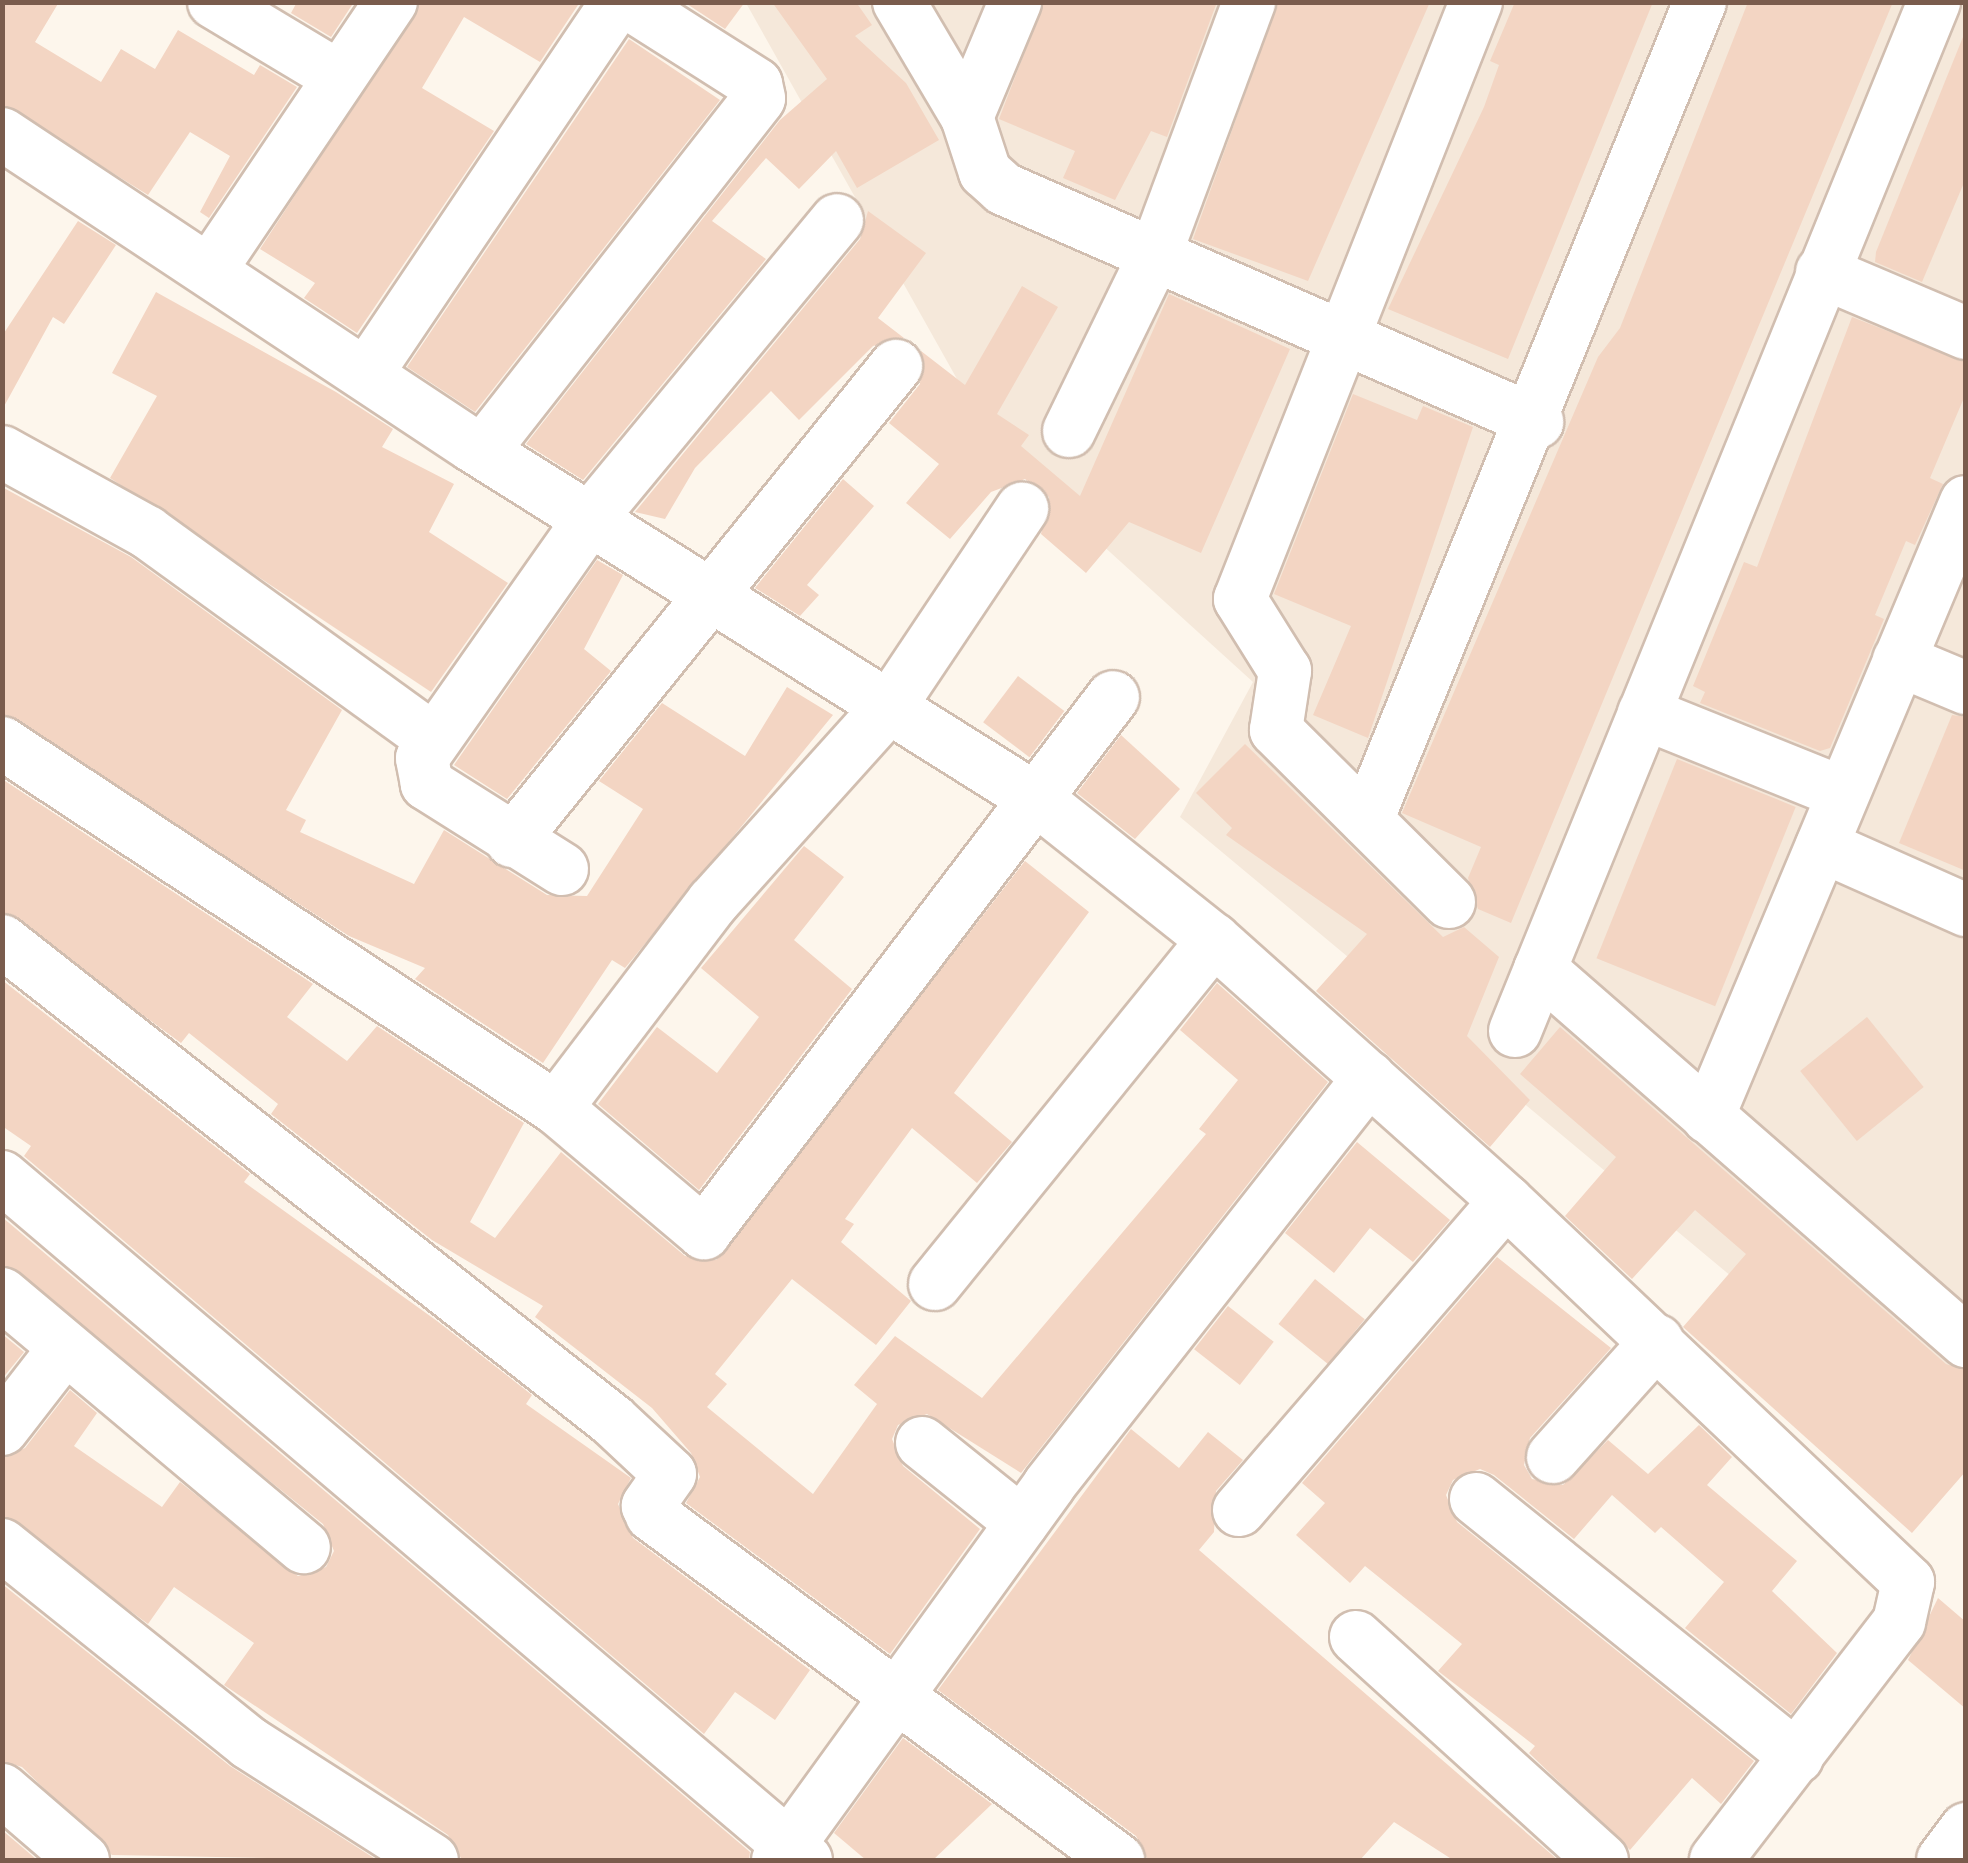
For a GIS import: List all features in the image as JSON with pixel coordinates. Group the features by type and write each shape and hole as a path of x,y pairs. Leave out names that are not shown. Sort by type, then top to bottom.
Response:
{"street":[{"path":"214,2 339,77"},
{"path":"212,268 391,2"},
{"path":"369,370 617,2"},
{"path":"485,448 760,98 756,84 627,2"},
{"path":"899,2 966,118 985,172 1004,189 1537,422"},
{"path":"966,118 1015,2"},
{"path":"1070,431 1155,256 1249,2"},
{"path":"1449,902 1276,730 1285,671 1240,599 1476,2"},
{"path":"1367,820 1537,422 1700,2"},
{"path":"1515,1031 1934,2"},
{"path":"2,134 369,370 589,520 715,592 1039,801 1214,940 1506,1201 1908,1582 1912,1595 1899,1622 1716,1860"},
{"path":"562,869 512,841 420,775 433,739 589,520 836,220"},
{"path":"1822,272 1966,332"},
{"path":"512,841 896,366"},
{"path":"2,452 173,549 433,739"},
{"path":"1708,1117 1966,502"},
{"path":"556,1108 713,902 892,703 1022,508"},
{"path":"1900,660 1966,688"},
{"path":"2,742 556,1108 694,1231 714,1228 1039,801 1113,697"},
{"path":"1644,713 1844,793"},
{"path":"1822,846 1966,910"},
{"path":"935,1284 1214,940"},
{"path":"2,941 612,1420 670,1474 648,1506 652,1516 1118,1860"},
{"path":"1540,970 1966,1340"},
{"path":"2,1177 791,1855 1022,1523 1369,1078"},
{"path":"1239,1510 1506,1201"},
{"path":"2,1294 304,1547"},
{"path":"1553,1457 1657,1341"},
{"path":"2,1429 64,1349"},
{"path":"922,1443 1022,1523"},
{"path":"1476,1499 1797,1757"},
{"path":"2,1545 250,1743 429,1860"},
{"path":"1356,1637 1602,1860"},
{"path":"2,1790 84,1860"},
{"path":"1943,1860 1966,1830"}],"shaded area":[{"path":"746,3 1965,3 1965,1471 1180,817 1253,682 1078,523 957,379"}],"building":[{"path":"2,2 59,2 35,42 101,82 121,49 155,69 178,30 254,75 260,65 297,87 209,218 200,212 230,156 190,132 148,195 2,104"},
{"path":"297,2 354,2 331,37 291,13"},
{"path":"421,2 580,2 540,62 464,17 422,88 494,131 357,333 304,298 315,283 260,249"},
{"path":"684,2 745,2 725,29"},
{"path":"772,2 856,2 872,25 855,36 906,83 939,140 857,188 836,151 799,189 766,158 712,221 766,259 583,480 526,444 780,120 827,79"},
{"path":"1044,2 1217,2 1167,137 1151,131 1115,200 1063,178 1075,151 999,119"},
{"path":"1278,2 1430,2 1308,281 1193,239"},
{"path":"1515,2 1653,2 1508,359 1388,309 1484,107 1499,65 1490,61"},
{"path":"1748,2 1893,2 1511,923 1478,909 1468,878 1481,847 1402,813 1598,357 1620,328"},
{"path":"1965,32 1966,178 1922,282 1875,262 1876,252"},
{"path":"629,39 720,100 475,412 407,367"},
{"path":"868,211 926,253 878,318 904,338 873,346 799,420 771,391 695,468 665,519 635,512 860,239"},
{"path":"78,221 116,245 64,324 53,317 2,410 2,336"},
{"path":"1022,286 1058,307 997,414 1029,435 1021,446 1080,496 1169,294 1290,349 1201,553 1129,522 1086,573 1041,534 1049,497 1025,479 991,492 950,539 906,503 939,464 889,423 920,384 921,351 965,385"},
{"path":"156,292 336,392 393,429 382,447 454,484 429,532 508,583 431,692 110,478 157,396 112,373"},
{"path":"1852,317 1966,362 1966,393 1930,478 1943,484 1915,545 1906,541 1875,615 1884,619 1830,748 1820,751 1700,703 1705,692 1693,686 1744,562 1757,567"},
{"path":"1353,394 1417,420 1423,406 1473,427 1368,738 1313,715 1351,626 1274,594"},
{"path":"843,479 874,506 807,585 819,595 800,616 755,588"},
{"path":"2,487 131,557 342,710 286,810 306,820 300,832 414,884 444,830 547,895 587,896 643,809 599,781 662,703 745,756 787,687 833,715 625,968 612,960 543,1063 415,979 425,968 349,936 2,713"},
{"path":"597,560 623,575 584,649 611,671 507,799 454,765"},
{"path":"1018,676 1064,711 1029,757 983,722"},
{"path":"1952,715 1966,717 1966,871 1899,843"},
{"path":"1121,735 1180,789 1135,839 1077,793"},
{"path":"1245,744 1443,937 1464,927 1499,957 1467,1036 1530,1100 1490,1147 1316,991 1367,934 1226,835 1232,828 1196,793"},
{"path":"1677,759 1796,807 1715,1006 1596,958"},
{"path":"2,779 313,984 287,1017 347,1061 377,1026 524,1123 470,1222 495,1238 561,1152 685,1256 716,1260 1025,861 1089,912 954,1093 1012,1142 977,1183 912,1128 845,1219 854,1224 841,1242 911,1301 876,1345 792,1279 715,1374 727,1384 707,1407 813,1494 877,1404 854,1385 895,1336 982,1398 1206,1134 1199,1129 1238,1080 1180,1030 1217,983 1328,1082 1021,1473 927,1414 898,1425 892,1439 903,1466 980,1529 890,1654 686,1503 700,1477 691,1453 652,1408 535,1317 543,1306 432,1240 271,1114 278,1104 189,1033 181,1043 2,912"},
{"path":"804,846 844,877 794,940 852,989 699,1190 598,1104 657,1027 717,1073 759,1017 701,968"},
{"path":"2,980 250,1174 244,1182 437,1321 532,1395 526,1404 631,1478 618,1504 633,1538 810,1670 775,1720 735,1692 704,1734 24,1156 31,1146 2,1126"},
{"path":"1867,1017 1924,1087 1857,1141 1800,1071"},
{"path":"1560,1027 1946,1364 1966,1370 1966,1471 1912,1533 1683,1327 1746,1254 1695,1210 1632,1279 1565,1216 1616,1157 1520,1074"},
{"path":"1357,1142 1450,1220 1413,1262 1370,1228 1334,1273 1285,1233"},
{"path":"2,1217 750,1852 749,1860 462,1860 448,1835 224,1685 254,1643 174,1587 148,1624 2,1516 2,1458 25,1448 70,1390 97,1413 74,1446 162,1507 180,1482 298,1576 326,1567 334,1551 323,1524 2,1265"},
{"path":"1497,1257 1611,1348 1530,1438 1524,1465 1532,1479 1563,1485 1608,1440 1648,1474 1699,1425 1732,1457 1707,1485 1797,1561 1772,1591 1837,1653 1791,1714 1685,1628 1724,1582 1661,1527 1655,1533 1612,1495 1574,1539 1494,1475 1480,1469 1453,1480 1446,1495 1457,1522 1754,1761 1721,1804 1692,1778 1630,1850 1529,1753 1535,1746 1438,1671 1462,1644 1365,1566 1350,1583 1296,1535 1325,1503 1302,1483"},
{"path":"1315,1279 1365,1319 1328,1364 1278,1324"},
{"path":"1228,1306 1274,1342 1240,1385 1194,1349"},
{"path":"2,1334 24,1352 2,1379"},
{"path":"1131,1429 1179,1468 1208,1432 1243,1460 1216,1491 1214,1532 1199,1550 1558,1860 1453,1860 1394,1822 1360,1860 1148,1860 1136,1836 938,1690"},
{"path":"2,1584 230,1766 377,1860 112,1855 22,1767 2,1761"},
{"path":"1938,1598 1966,1622 1966,1709 1908,1660"},
{"path":"903,1738 992,1804 933,1860 866,1860 834,1833"},
{"path":"2,1830 36,1859 2,1860"}]}
